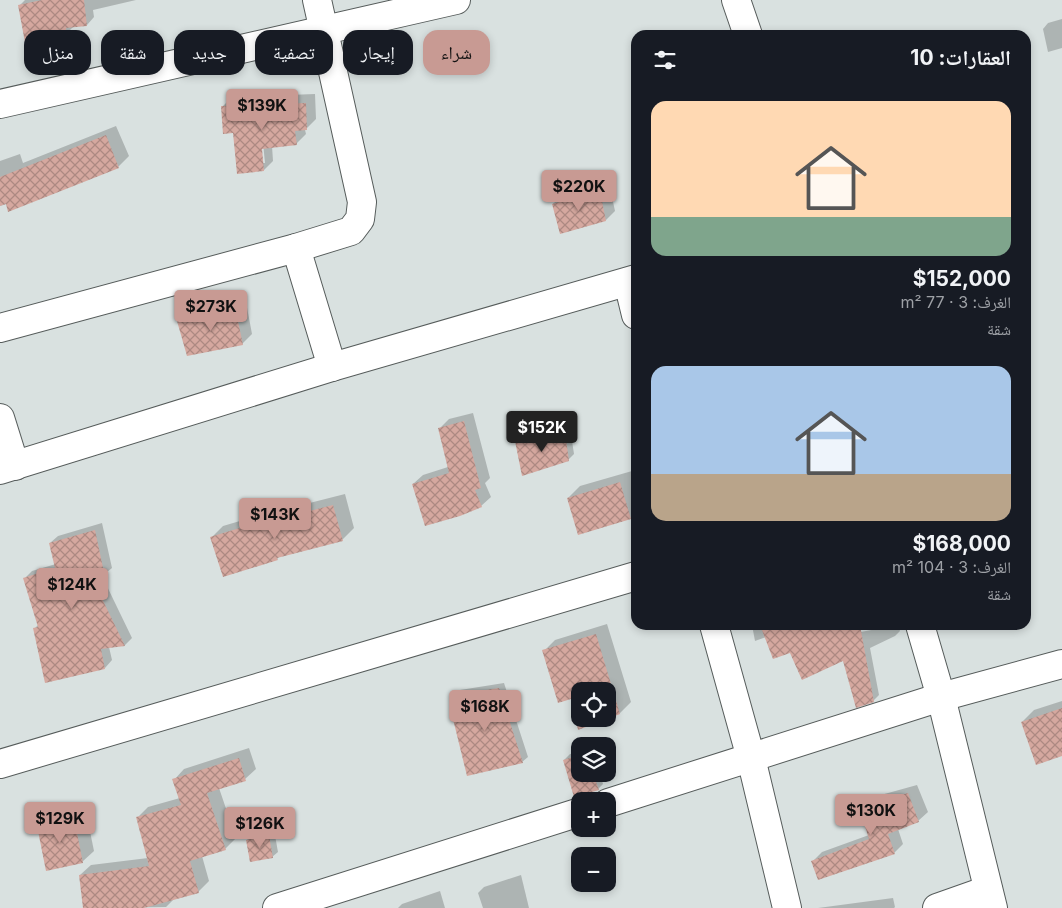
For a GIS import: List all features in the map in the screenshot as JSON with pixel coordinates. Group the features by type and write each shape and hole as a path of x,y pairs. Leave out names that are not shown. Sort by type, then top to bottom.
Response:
{"street":[{"path":"317,0 324,30 456,0"},
{"path":"736,0 746,30"},
{"path":"0,104 255,46"},
{"path":"0,328 296,248 351,231 360,219 362,202 333,71"},
{"path":"296,248 332,367"},
{"path":"0,418 7,468 332,367 631,280"},
{"path":"0,764 631,577"},
{"path":"715,630 751,758 787,908"},
{"path":"921,630 941,697 991,899 937,908"},
{"path":"616,800 941,697 1062,664"},
{"path":"277,908 571,815"}],"building":[{"path":"42,0 84,0 87,26 66,28 66,30 24,30 24,37 18,5"},
{"path":"306,103 307,130 295,131 297,145 262,149 264,171 237,174 233,133 223,134 221,106"},
{"path":"106,135 119,168 8,212 6,204 0,206 0,177"},
{"path":"600,191 606,221 560,234 552,204"},
{"path":"235,307 243,345 187,356 177,321"},
{"path":"464,421 481,488 475,490 482,507 460,516 425,526 412,484 449,473 438,428"},
{"path":"565,432 569,461 522,476 515,441"},
{"path":"620,482 631,519 578,535 567,498"},
{"path":"333,505 343,541 277,558 278,560 223,577 210,537 266,520 266,522"},
{"path":"95,530 105,577 93,580 125,646 101,649 105,669 45,683 33,628 38,627 23,578 55,568 49,543"},
{"path":"762,630 861,630 874,702 856,708 843,661 802,680 790,653 773,659"},
{"path":"596,634 610,682 571,682 571,699 558,703 542,650"},
{"path":"499,688 523,763 467,776 452,715 457,714 454,695"},
{"path":"616,701 620,714 616,716"},
{"path":"1062,708 1062,756 1036,765 1021,722"},
{"path":"239,758 246,781 207,793 226,850 190,861 199,893 144,908 83,908 79,875 149,866 136,817 181,805 172,779"},
{"path":"571,758 571,782 596,782 599,790 573,792 563,760"},
{"path":"908,793 919,822 888,834 895,854 818,880 811,861 869,839 859,807"},
{"path":"74,818 83,863 46,871 37,826"},
{"path":"269,835 273,858 250,862 246,840"}]}
